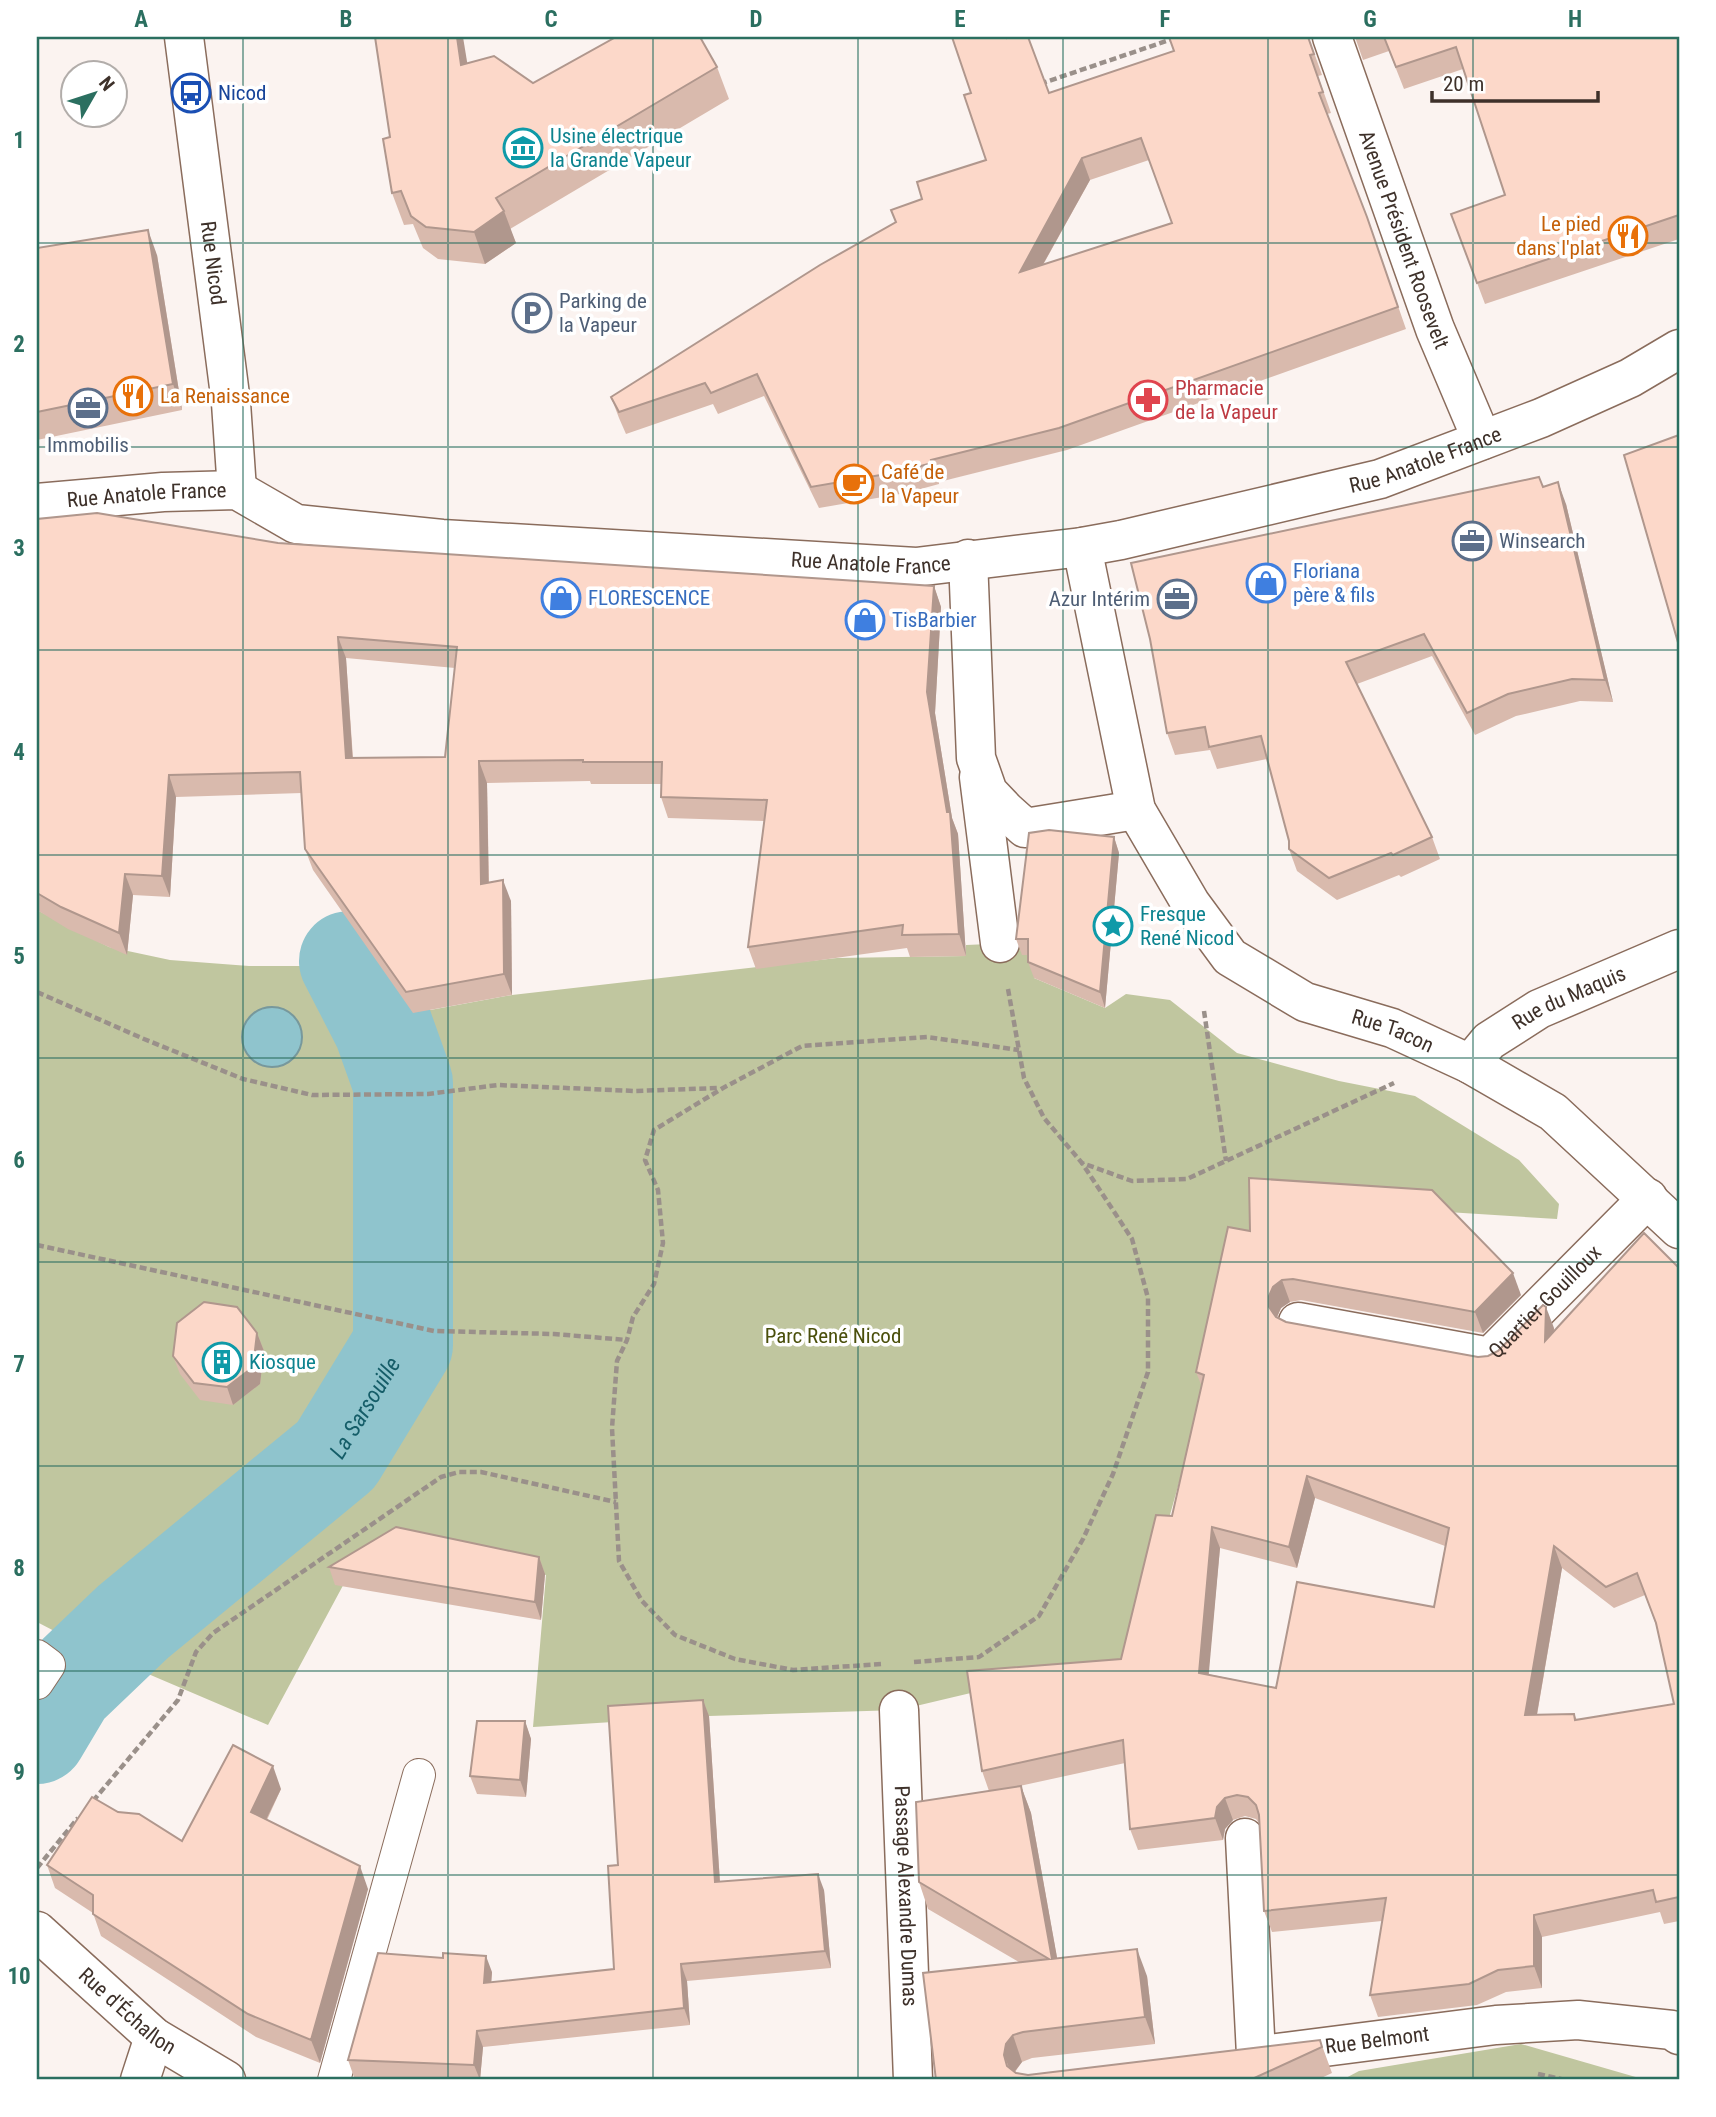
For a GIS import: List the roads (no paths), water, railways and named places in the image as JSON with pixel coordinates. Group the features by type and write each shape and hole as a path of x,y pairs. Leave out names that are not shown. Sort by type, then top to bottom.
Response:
{"street":[{"name":"Rue Nicod","path":"184,37 231,403 237,490"},
{"name":"Avenue Président Roosevelt","path":"1332,37 1435,329 1482,440"},
{"name":"Rue Anatole France","path":"37,503 163,492 237,490 296,524 442,539 916,567 1121,540 1380,479 1541,418 1630,378 1679,349"},
{"name":"Rue Tacon","path":"1082,547 1136,810 1191,904 1230,957 1305,1002 1392,1028 1461,1060 1553,1112 1679,1229"},
{"path":"968,559 976,758 1000,943"},
{"path":"976,758 988,792 1025,828 1136,810"},
{"name":"Rue du Maquis","path":"1461,1060 1539,1009 1679,949"},
{"name":"Quartier Gouilloux","path":"1298,1322 1490,1357 1648,1198"},
{"name":"Passage Alexandre Dumas","path":"899,1710 913,2080"},
{"name":"Rue Belmont","path":"1245,1838 1242,2057 1496,2025 1578,2020 1677,2032"},
{"name":"Rue d'Échallon","path":"37,1931 155,2037 226,2080"},
{"path":"140,2080 155,2037"}],"lane":[{"path":"37,1656 49,1665 37,1683"},
{"path":"334,2080 419,1774"}],"water":[{"path":"272,1007 289,1012 297,1020 302,1037 297,1054 289,1062 272,1067 255,1062 247,1054 242,1037 247,1020 255,1012"}],"waterway":[{"name":"La Sarsouille","path":"37,1734 65,1687 133,1622 336,1455 403,1345 403,1083 383,1027 349,961"}],"place":[{"name":"Nicod","path":"191,93"},
{"name":"Usine électrique la Grande Vapeur","path":"523,148"},
{"name":"Le pied dans l'plat","path":"1628,236"},
{"name":"Parking de la Vapeur","path":"532,313"},
{"name":"La Renaissance","path":"133,396"},
{"name":"Pharmacie de la Vapeur","path":"1148,400"},
{"name":"Immobilis","path":"88,408"},
{"name":"Café de la Vapeur","path":"854,484"},
{"name":"Winsearch","path":"1472,541"},
{"name":"Floriana père & fils","path":"1266,583"},
{"name":"FLORESCENCE","path":"561,598"},
{"name":"Azur Intérim","path":"1177,599"},
{"name":"TisBarbier","path":"865,620"},
{"name":"Fresque René Nicod","path":"1113,926"},
{"name":"Kiosque","path":"222,1362"}],"park label":[{"name":"Parc René Nicod","path":"833,1336"}]}
